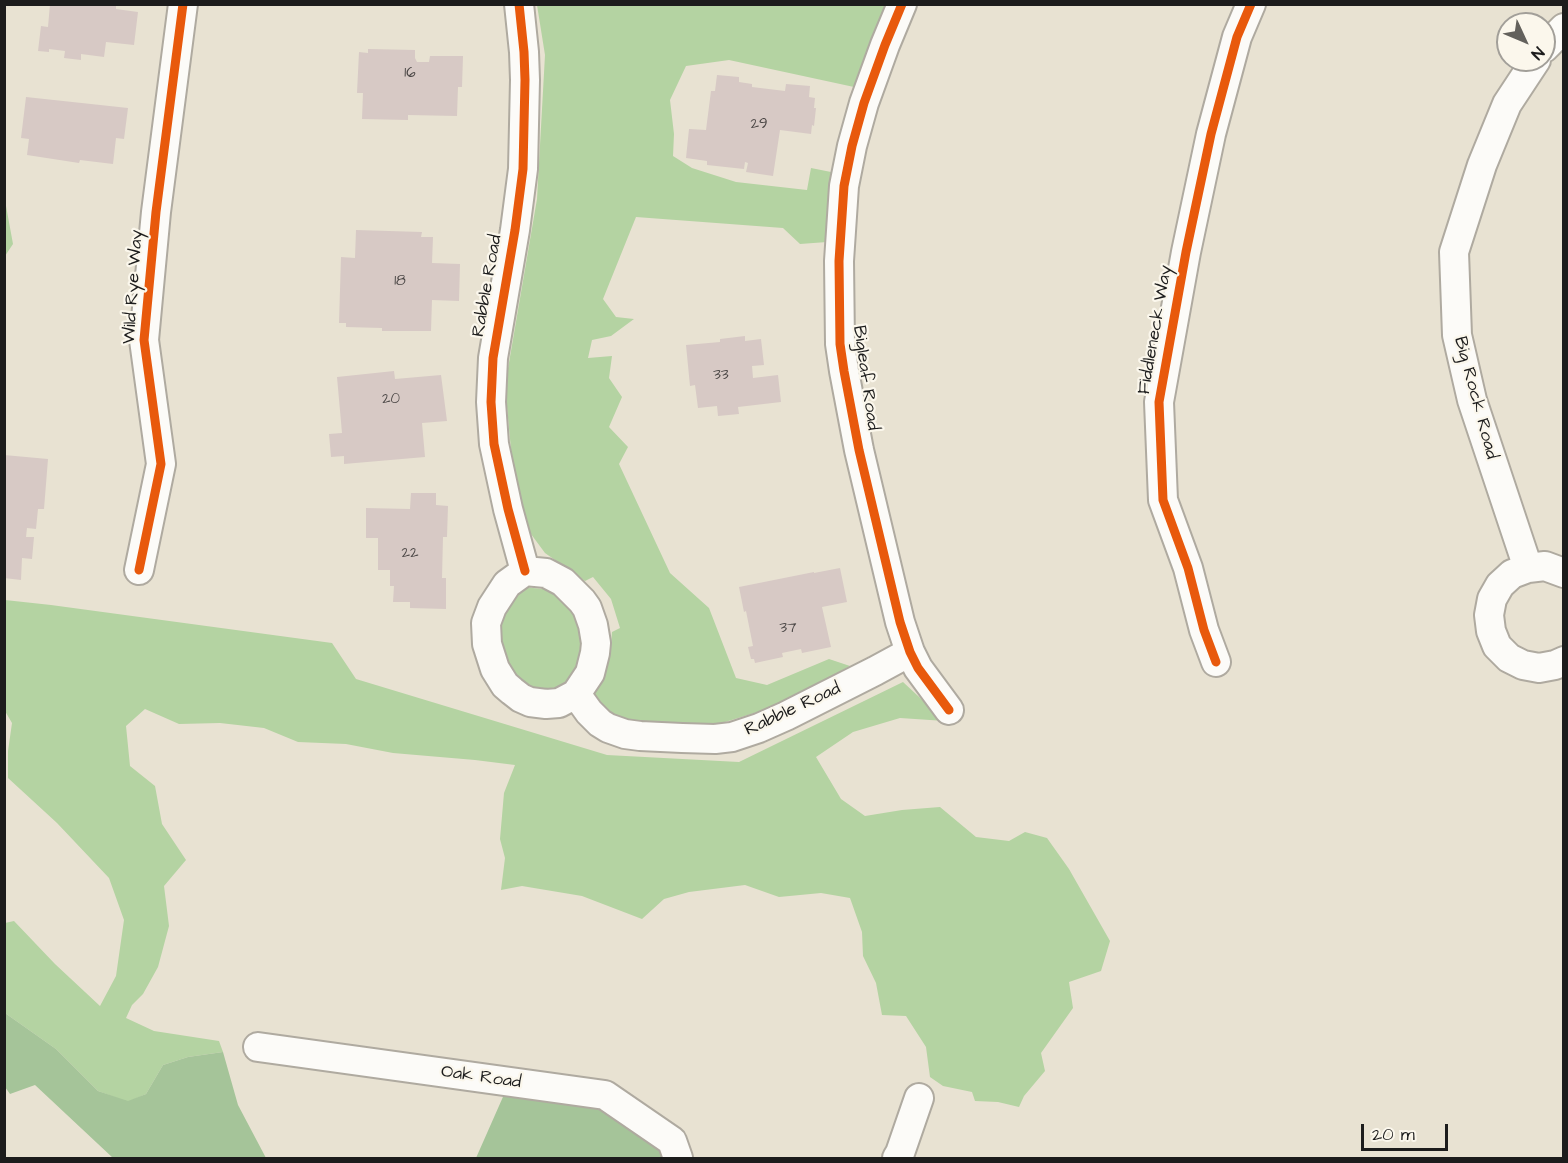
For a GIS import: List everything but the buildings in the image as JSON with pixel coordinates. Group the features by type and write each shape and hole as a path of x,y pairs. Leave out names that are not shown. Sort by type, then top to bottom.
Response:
{"street":[{"name":"Wild Rye Way","path":"139,570 161,464 144,340 156,212 183,4"},
{"name":"Rabble Road","path":"519,4 524,71 523,169 493,358 491,402 494,444 508,509 525,571"},
{"name":"Bigleaf Road","path":"902,4 867,93 852,146 844,186 839,261 840,344 857,440 900,622 910,652 949,710"},
{"name":"Fiddleneck Way","path":"1216,662 1204,630 1188,568 1163,500 1159,402 1186,252 1211,135 1238,38 1251,4"},
{"name":"Big Rock Road","path":"1528,72 1507,104 1482,165 1454,252 1457,335 1472,400 1528,568"},
{"path":"1563,573 1545,566 1528,568 1512,574 1500,585 1492,599 1489,615 1491,631 1497,646 1509,658 1523,665 1539,668 1563,662"},
{"path":"525,571 546,573 555,577 577,595 587,608 593,625 596,643 590,674 576,694 553,704 530,702 520,698 505,685 491,660 486,634 488,616 507,584 525,571"},
{"name":"Rabble Road","path":"576,694 600,723 625,734 715,740 732,738 786,716 910,652"},
{"name":"Oak Road","path":"258,1047 605,1095 672,1141 678,1158"},
{"path":"897,1158 919,1098"}],"green space":[{"path":"537,5 889,5 854,87 729,60 686,66 670,100 674,134 673,156 692,168 736,182 807,190 811,168 836,173 827,242 800,244 783,228 636,217 603,299 616,317 634,319 611,336 592,340 588,358 612,356 609,378 622,397 609,427 628,447 619,464 670,573 709,608 736,678 767,685 829,659 850,666 774,707 712,726 654,726 615,718 593,695 610,656 612,632 620,628 611,599 593,577 585,581 545,553 528,530 512,460 505,386 537,199 545,55"},
{"path":"4,195 13,244 5,256 4,256"},
{"path":"523,587 553,590 574,609 585,645 577,677 556,693 528,687 505,663 498,636 503,615"},
{"path":"5,600 332,643 356,679 607,755 739,762 903,682 945,721 900,718 853,732 816,757 841,799 865,816 940,807 976,837 1009,841 1025,832 1047,838 1069,869 1110,941 1101,971 1069,982 1073,1008 1041,1053 1045,1071 1024,1096 1019,1107 998,1102 975,1101 972,1092 943,1086 930,1077 926,1047 906,1016 882,1015 876,983 863,956 862,932 850,898 821,893 779,897 745,885 689,892 664,899 642,919 582,896 522,886 501,890 505,858 500,839 504,793 515,765 393,753 346,744 298,742 264,728 220,723 179,724 145,709 126,726 130,766 155,786 162,824 186,860 164,886 169,926 158,967 143,994 132,1005 126,1018 154,1031 219,1041 223,1052 188,1057 163,1065 146,1094 128,1102 98,1091 56,1049 5,1013 5,923 14,921 100,1006 116,976 124,920 109,878 57,823 8,778 8,751 12,723 5,711"},
{"path":"5,1013 56,1049 98,1091 128,1101 146,1094 163,1065 188,1057 223,1052 238,1105 266,1158 113,1158 35,1085 10,1094 5,1087"},
{"path":"510,1081 605,1095 678,1158 476,1158"}],"cycle path":[{"path":"139,570 161,464 144,340 156,212 183,4"},
{"path":"519,4 525,80 523,169 493,358 491,402 494,444 508,509 525,571"},
{"path":"902,4 864,103 844,186 839,261 840,344 859,450 900,622 918,668 949,710"},
{"path":"1216,662 1204,630 1188,568 1163,500 1159,402 1186,252 1211,134 1237,37 1251,4"}]}
